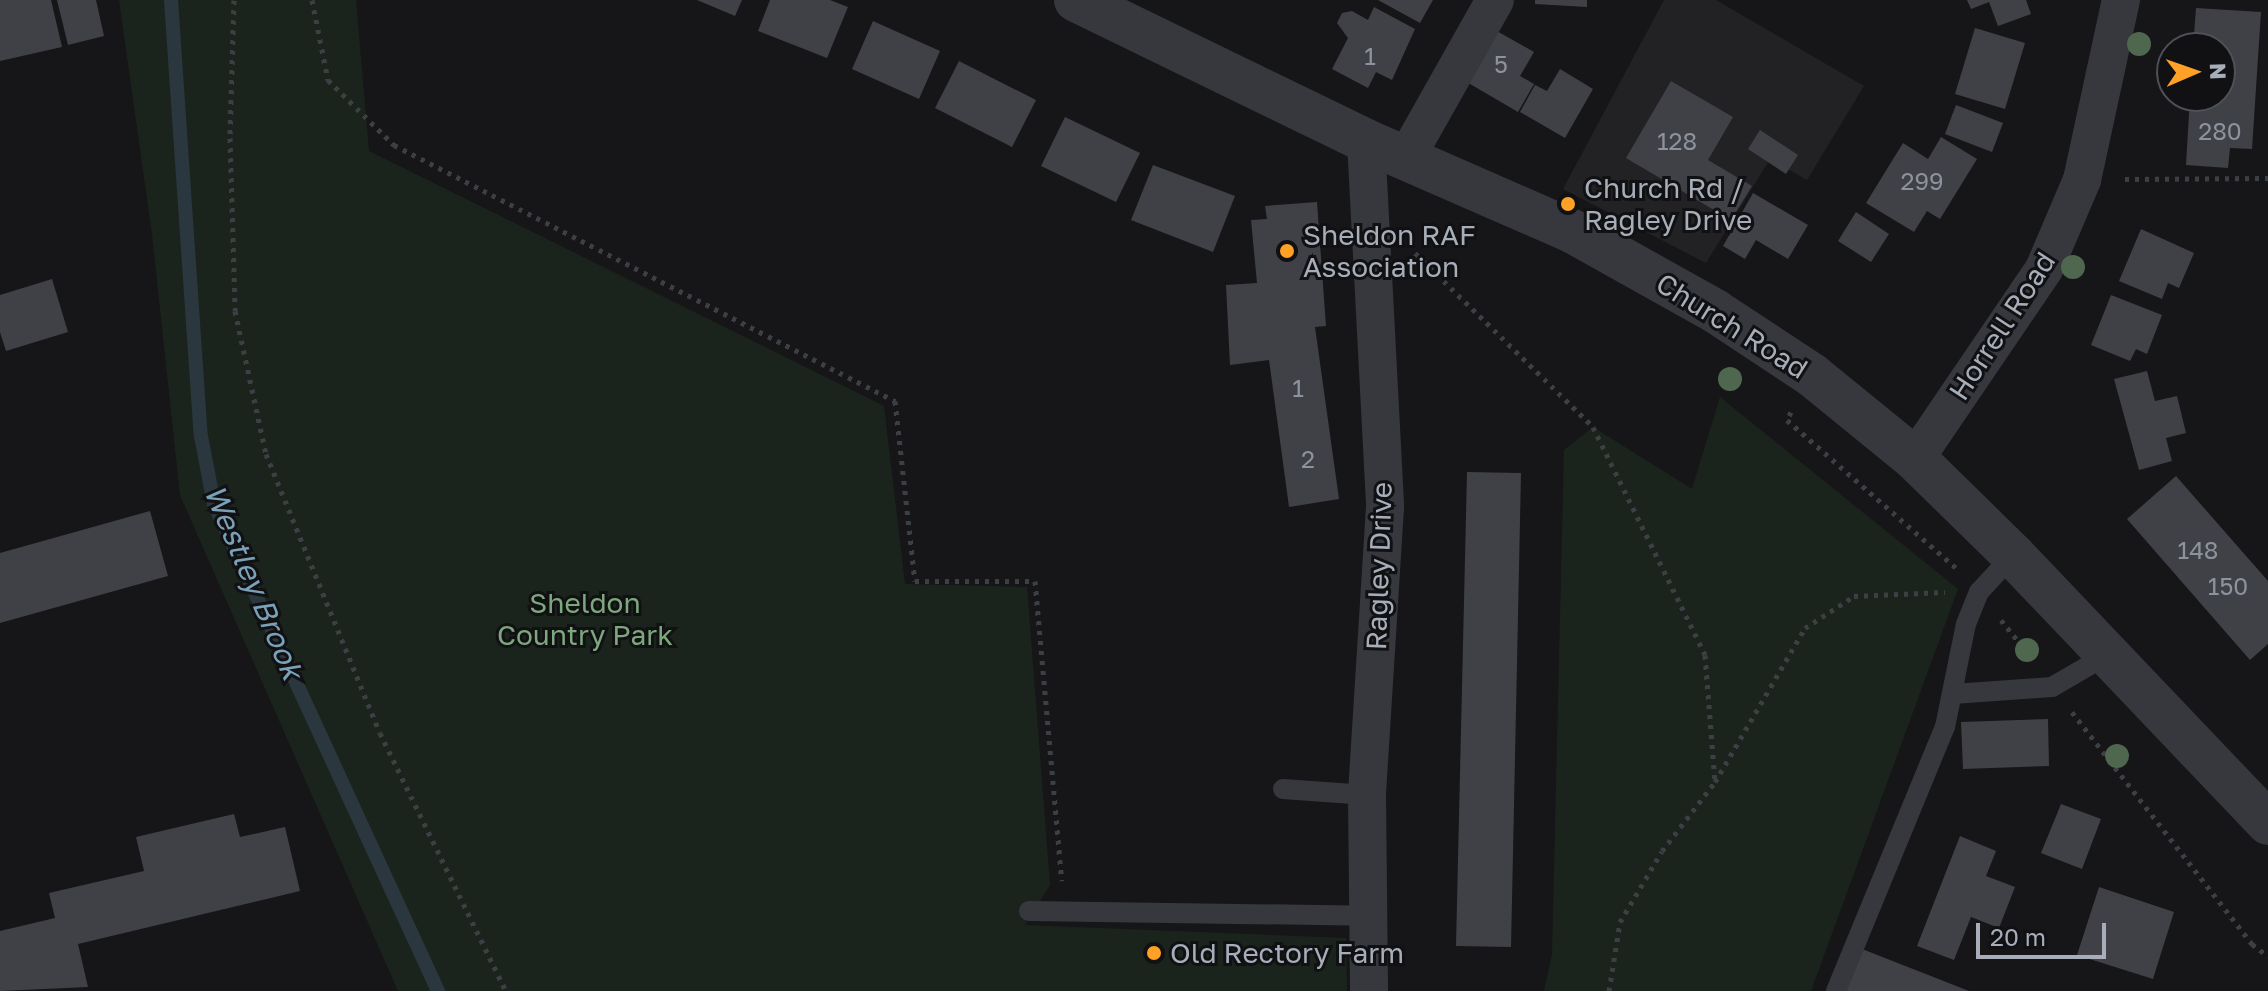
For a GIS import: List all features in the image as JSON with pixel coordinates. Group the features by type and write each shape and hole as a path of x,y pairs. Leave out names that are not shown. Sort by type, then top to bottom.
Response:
{"street":[{"name":"Church Road","path":"1076,0 1366,141 1572,231 1715,311 1812,375 1915,459 2013,555 2268,823"},
{"path":"1406,158 1495,0"},
{"name":"Horrell Road","path":"1915,459 2044,269 2082,180 2121,0"},
{"name":"Ragley Drive","path":"1366,141 1385,507 1367,795 1369,991"}],"lane":[{"path":"1836,991 1935,752 1953,694 1966,624 1978,590 2013,555"},
{"path":"1953,694 2052,687 2107,655"},
{"path":"1283,789 1367,795"},
{"path":"1029,911 1368,916"}],"path":[{"path":"234,0 230,138 235,311 266,454 380,733 506,991"},
{"path":"312,0 328,80 394,145 895,401 915,581 1035,581 1064,910"},
{"path":"2082,180 2268,178"},
{"path":"1369,208 1593,427 1705,655 1715,782"},
{"path":"1812,375 1787,420 1978,590 2252,944 2268,956"},
{"path":"1609,991 1620,922 1662,851 1715,782 1805,628 1854,596 1918,596 1978,590"}],"shaded area":[{"path":"1664,0 1716,0 1864,86 1807,180 1770,159 1706,263 1563,189"}],"green space":[{"name":"Sheldon Country Park","path":"119,0 356,0 369,151 884,406 905,584 1027,587 1050,885 1025,925 1346,938 1347,991 398,991 180,495 152,234"},
{"path":"1720,397 1958,589 1811,991 1544,991 1552,954 1564,450 1593,427 1692,489"}],"building":[{"path":"0,0 51,0 62,47 0,61"},
{"path":"57,0 96,0 104,36 68,45"},
{"path":"697,0 742,0 735,16"},
{"path":"770,0 830,0 848,7 827,58 758,31"},
{"path":"1378,0 1433,0 1420,23"},
{"path":"1535,0 1587,0 1587,7 1535,4"},
{"path":"1967,0 2026,0 2031,14 1998,26 1989,2 1971,9"},
{"path":"1374,7 1415,29 1392,80 1376,72 1368,88 1332,69 1348,38 1337,23 1342,13 1352,11 1368,20"},
{"path":"2196,8 2261,12 2252,149 2230,148 2228,168 2186,165 2189,112 2236,112 2236,32 2194,32"},
{"path":"873,21 940,51 919,99 852,69"},
{"path":"1975,28 2025,43 2005,109 1955,94"},
{"path":"1495,30 1534,52 1520,76 1534,84 1518,112 1465,81"},
{"path":"959,61 1036,100 1012,147 935,108"},
{"path":"1560,69 1593,89 1565,138 1520,112 1535,85 1547,91"},
{"path":"1671,81 1733,117 1708,160 1752,186 1731,220 1626,158"},
{"path":"1956,105 2003,123 1992,152 1945,134"},
{"path":"1065,117 1140,153 1116,202 1041,166"},
{"path":"1760,130 1798,155 1786,174 1748,149"},
{"path":"1941,137 1977,159 1940,219 1927,211 1914,232 1866,203 1903,143 1928,159"},
{"path":"1153,165 1235,196 1213,252 1131,220"},
{"path":"1753,193 1808,225 1788,259 1756,240 1745,259 1723,246"},
{"path":"1317,202 1326,326 1315,327 1339,499 1289,507 1269,360 1230,365 1226,285 1257,283 1251,220 1267,219 1265,206"},
{"path":"1856,212 1889,234 1871,262 1838,241"},
{"path":"2141,229 2194,253 2179,288 2168,283 2162,299 2119,281"},
{"path":"52,279 68,332 6,351 0,332 0,295"},
{"path":"2111,295 2162,315 2147,354 2136,349 2130,361 2091,345"},
{"path":"2147,371 2155,401 2177,396 2186,433 2166,438 2172,461 2139,470 2114,379"},
{"path":"1467,472 1521,473 1511,947 1456,946"},
{"path":"2176,476 2268,581 2268,644 2250,660 2127,519"},
{"path":"150,511 168,576 0,623 0,553"},
{"path":"2048,719 2049,766 1963,769 1961,722"},
{"path":"2061,804 2101,819 2082,869 2041,853"},
{"path":"234,814 240,837 285,827 300,891 78,944 88,987 0,991 0,931 55,918 49,893 144,871 136,837"},
{"path":"1960,836 1996,851 1986,876 2015,887 1999,928 1971,917 1954,960 1917,946"},
{"path":"2099,887 2174,912 2153,979 2077,955"},
{"path":"1862,949 1969,991 1846,991"}],"waterway":[{"name":"Westley Brook","path":"171,0 201,436 214,504 438,991"}],"place":[{"name":"Church Rd / Ragley Drive","path":"1568,204"},
{"name":"Sheldon RAF Association","path":"1287,251"},
{"name":"Old Rectory Farm","path":"1154,953"}]}
